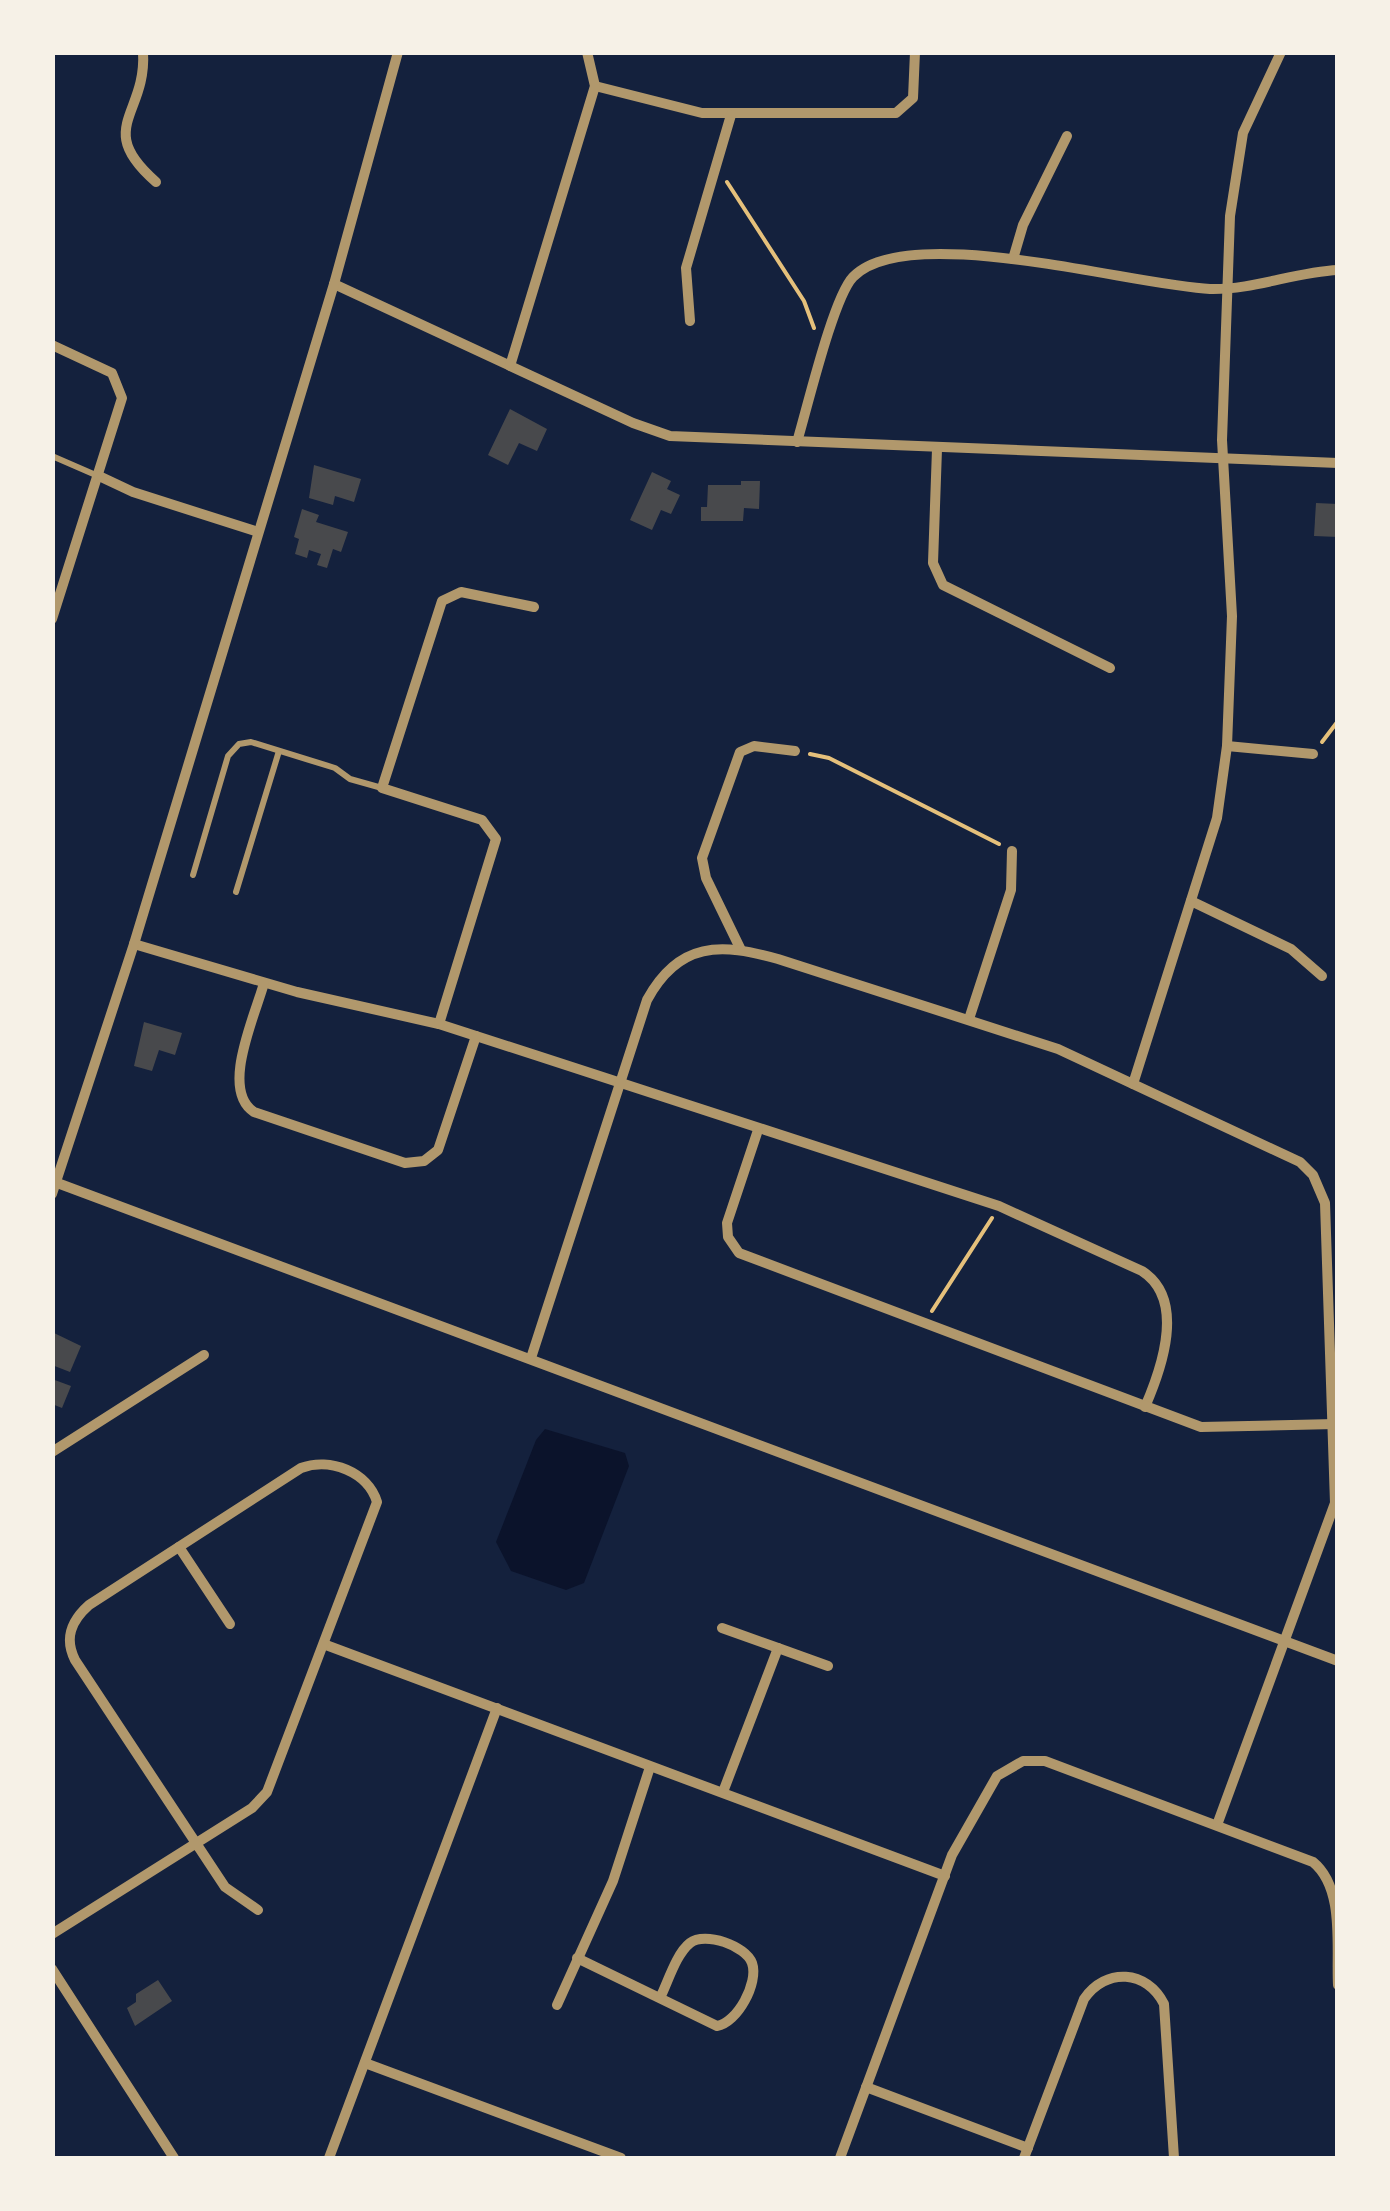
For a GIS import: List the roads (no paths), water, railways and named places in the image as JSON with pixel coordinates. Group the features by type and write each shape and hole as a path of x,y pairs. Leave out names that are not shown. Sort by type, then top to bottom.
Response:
{"street":[{"path":"143,52 143,72 124,144 133,162 156,182"},
{"path":"398,52 334,284 134,944 54,1186 532,1358 1338,1661"},
{"path":"510,366 595,86 588,52"},
{"path":"595,86 687,111 731,115 896,114 914,98 915,52"},
{"path":"1133,1084 1216,818 1227,746 1232,616 1224,459 1230,216 1243,133 1281,52"},
{"path":"690,320 686,268 731,115"},
{"path":"1013,259 1022,225 1066,136"},
{"path":"797,442 846,287 862,270 937,254 1013,259 1209,289 1338,270"},
{"path":"334,284 664,434 937,449 1338,463"},
{"path":"52,344 107,370 120,383 122,398 52,620"},
{"path":"937,449 933,562 943,585 1110,668"},
{"path":"100,476 133,492 258,532"},
{"path":"439,1024 496,838 482,820 382,788 442,602 462,592 534,607"},
{"path":"740,948 704,872 704,852 740,752 754,746 795,751"},
{"path":"1227,746 1313,754"},
{"path":"968,1019 1011,890 1012,850"},
{"path":"1192,902 1291,949 1322,976"},
{"path":"134,944 264,983 476,1036 999,1206 1142,1271 1155,1281 1165,1306 1165,1354 1145,1408"},
{"path":"532,1358 648,1000 662,976 696,952 740,948 1058,1050 1300,1162 1319,1184 1325,1203 1335,1424 1332,1515 1217,1825"},
{"path":"264,983 237,1079 242,1102 254,1112 405,1163 424,1161 438,1150 476,1036"},
{"path":"758,1130 728,1223 734,1249 1145,1408 1215,1429 1335,1424"},
{"path":"52,1452 204,1355"},
{"path":"52,1934 196,1843 252,1808 267,1792 326,1645 377,1502 370,1485 361,1478 324,1463 313,1464 89,1605 75,1621 69,1636 75,1660 196,1843 231,1893 258,1910"},
{"path":"180,1547 230,1624"},
{"path":"722,1628 828,1666"},
{"path":"326,1645 945,1876"},
{"path":"722,1792 778,1648"},
{"path":"329,2158 497,1708"},
{"path":"840,2158 945,1876 992,1784 1004,1770 1022,1761 1044,1762 1306,1858 1324,1874 1333,1894 1338,1984"},
{"path":"557,2005 612,1880 650,1767"},
{"path":"577,1958 711,2025 724,2026 737,2016 754,1974 752,1961 725,1944 696,1939 684,1950 660,1998"},
{"path":"52,1969 174,2158"},
{"path":"866,2087 1026,2153 1084,1999 1097,1984 1125,1976 1149,1984 1164,2004 1174,2158"},
{"path":"365,2062 622,2158"}],"lane":[{"path":"52,456 100,476"},
{"path":"192,875 231,752 251,742 382,788"},
{"path":"236,892 278,751"}],"water":[{"path":"545,1429 625,1453 629,1466 584,1583 566,1590 511,1571 496,1542 536,1440"}]}
